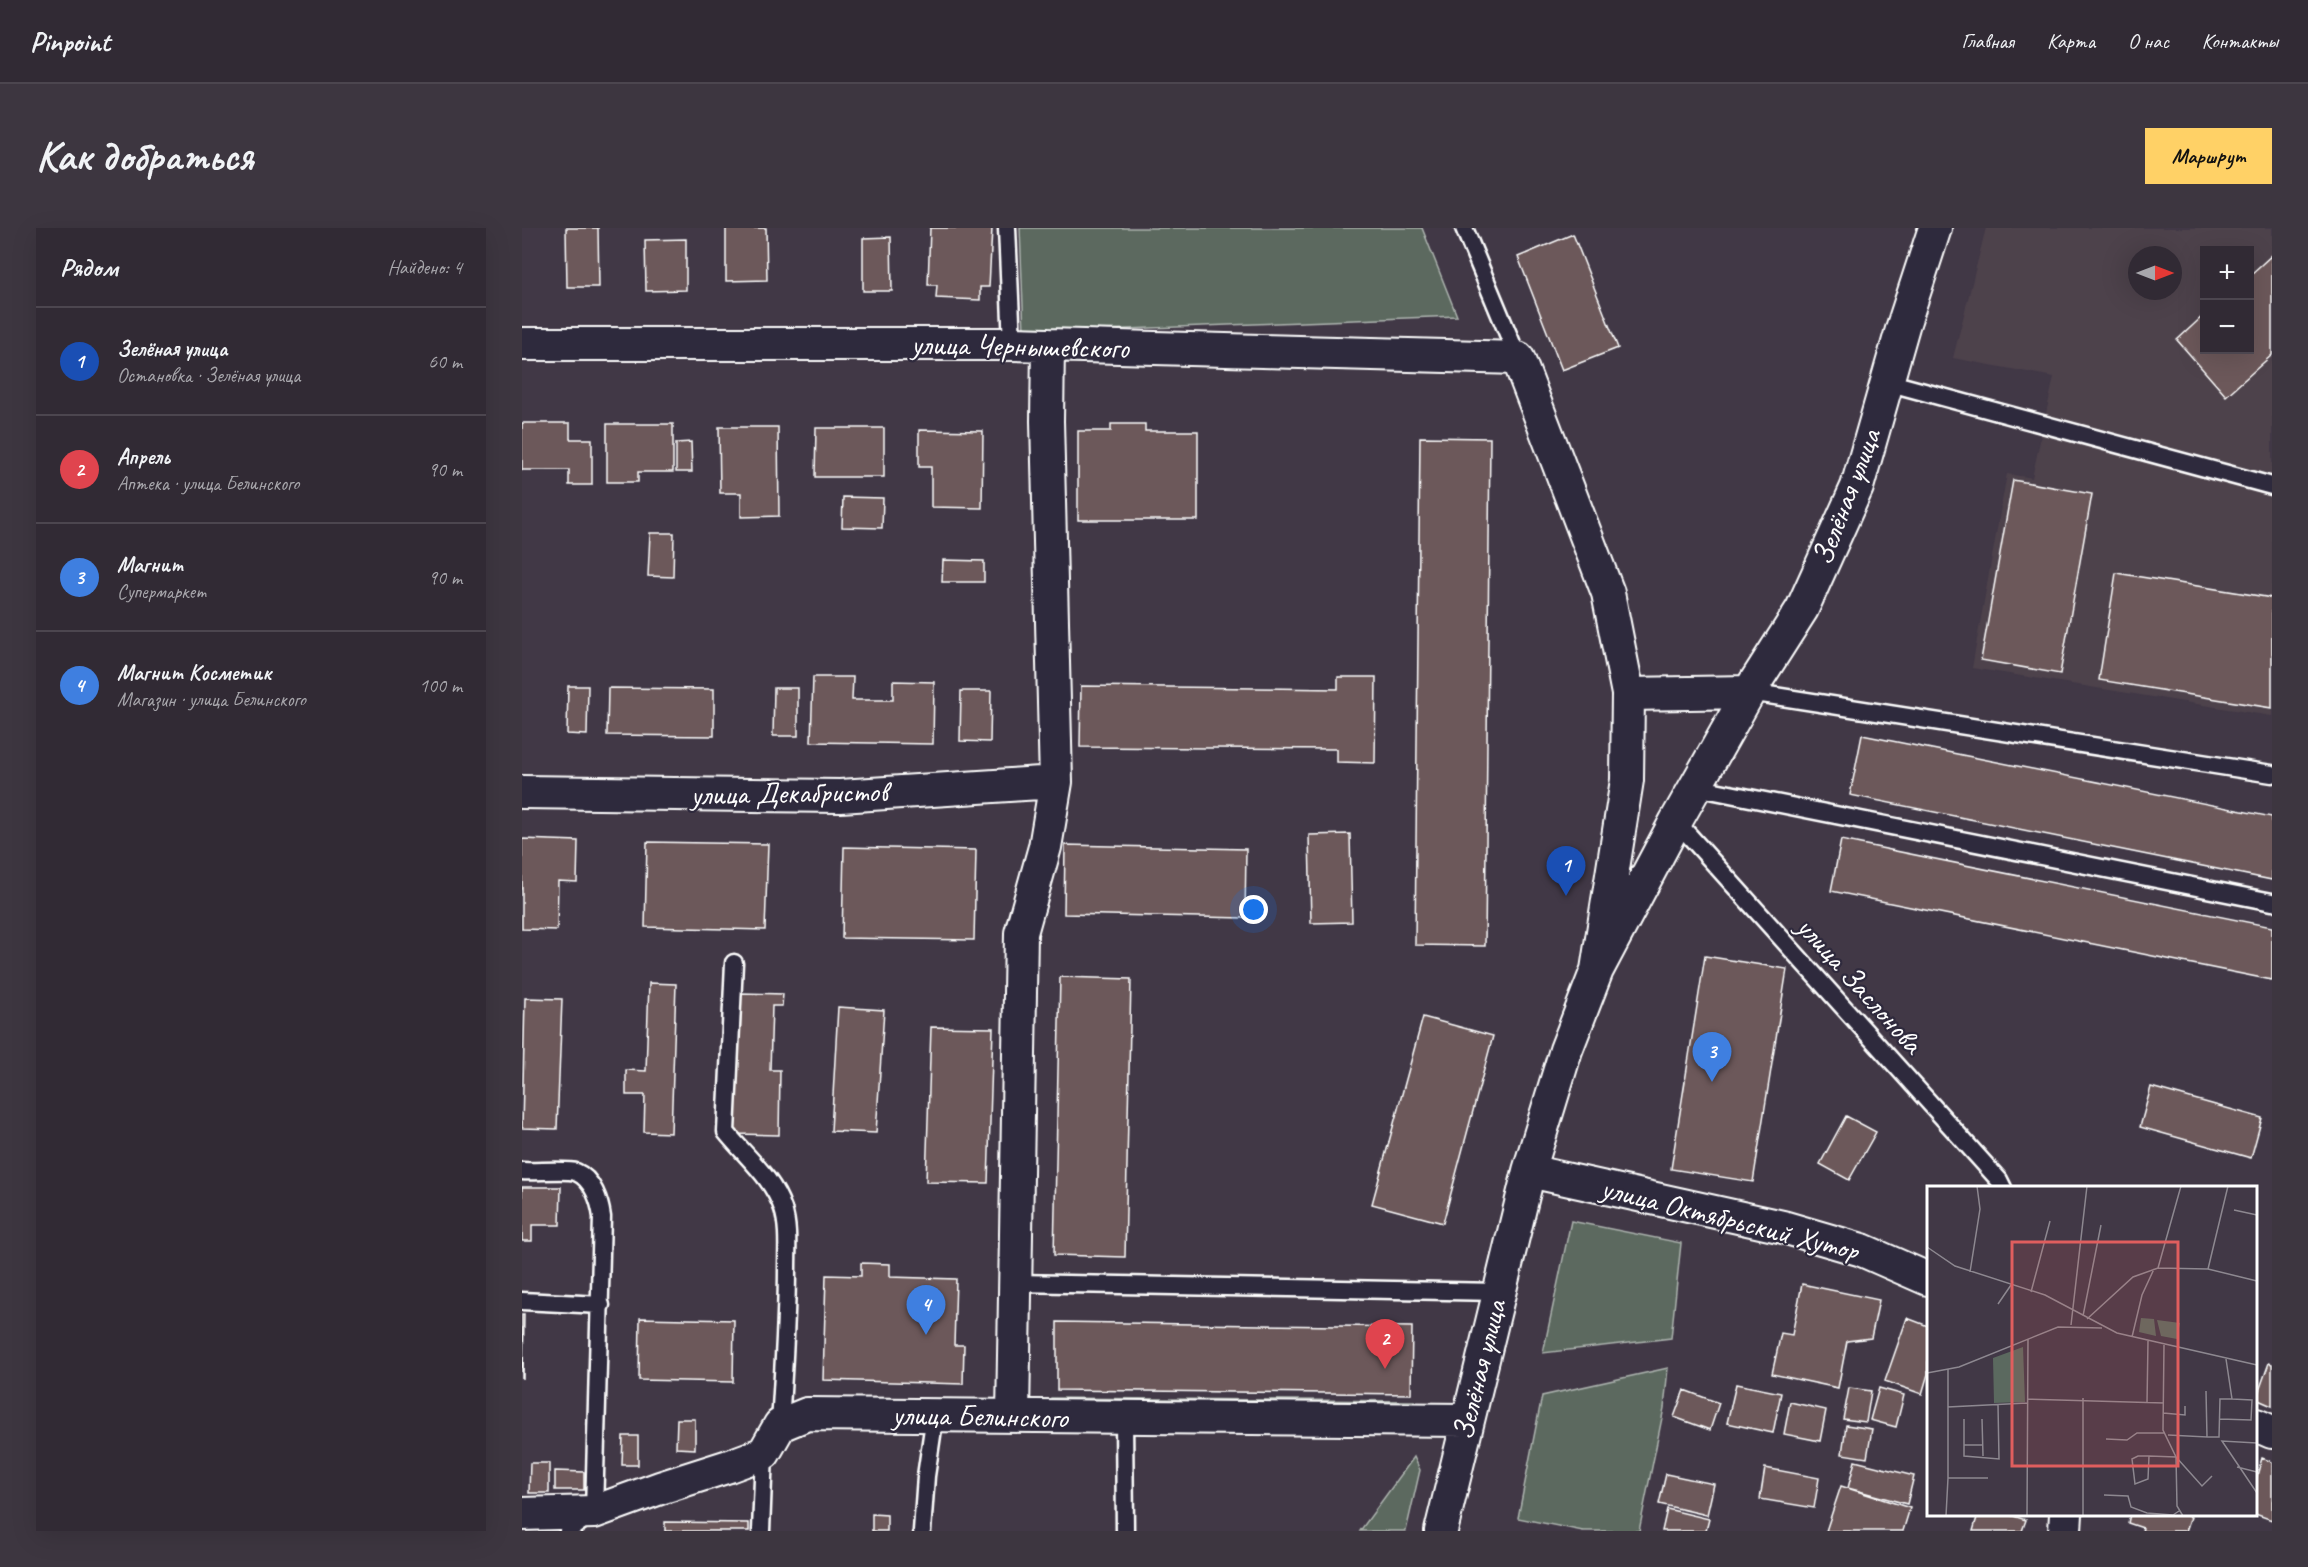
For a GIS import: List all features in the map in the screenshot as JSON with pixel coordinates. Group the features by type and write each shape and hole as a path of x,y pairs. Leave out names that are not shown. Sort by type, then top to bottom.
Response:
{"street":[{"name":"Зелёная улица","path":"1441,1531 1466,1420 1528,1172 1566,1050 1597,970 1676,821 1749,692 1802,609 1857,487 1935,228"},
{"name":"улица Чернышевского","path":"522,344 1012,344 1518,358"},
{"path":"1013,1416 1021,933 1045,847 1056,782 1047,421 1048,345"},
{"name":"Зелёная улица","path":"1518,358 1608,593 1628,694 1627,780 1597,970"},
{"path":"1628,694 1749,692"},
{"name":"улица Декабристов","path":"522,792 840,796 1056,782"},
{"name":"улица Октябрьский Хутор","path":"1528,1172 1783,1227 1862,1250 1927,1278"},
{"name":"улица Белинского","path":"780,1425 807,1414 1466,1420"},
{"path":"522,1514 594,1512 764,1453 780,1425"},
{"path":"2257,1425 2272,1432"},
{"path":"2065,1531 2066,1516"}],"lane":[{"path":"1007,228 1012,344"},
{"path":"1464,228 1518,358"},
{"path":"1887,382 2272,486"},
{"path":"1749,692 2272,774"},
{"path":"1695,788 2272,902"},
{"name":"улица Заслонова","path":"1676,821 2002,1186"},
{"path":"734,963 726,1132 757,1166 773,1190 783,1210 787,1244 787,1300 780,1425"},
{"path":"522,1171 576,1172 595,1193 600,1202 602,1217 594,1512 568,1531"},
{"path":"1015,1283 1499,1292"},
{"path":"522,1301 601,1305"},
{"path":"922,1531 926,1476 936,1415"},
{"path":"1124,1417 1125,1531"},
{"path":"761,1531 764,1453"}],"shaded area":[{"path":"1986,228 2272,228 2272,716 1972,668 2007,474 2032,478 2054,377 1953,358"}],"green space":[{"path":"1020,228 1422,228 1457,316 1024,333"},
{"path":"1571,1221 1681,1243 1671,1338 1543,1353"},
{"path":"1668,1368 1664,1408 1639,1531 1583,1531 1518,1518 1542,1396"},
{"path":"1051,1398 1415,1401 1415,1413 1050,1410"},
{"path":"1414,1457 1420,1470 1406,1531 1360,1531"}],"building":[{"path":"566,228 598,228 599,287 567,287"},
{"path":"726,228 766,228 767,280 726,281"},
{"path":"930,228 992,228 989,287 980,287 980,300 936,298 937,285 928,285"},
{"path":"1573,234 1618,348 1562,370 1518,257"},
{"path":"891,237 892,291 863,291 863,238"},
{"path":"686,239 686,290 646,291 645,240"},
{"path":"2272,255 2272,355 2226,396 2177,340 2200,319 2200,354 2254,354 2254,271"},
{"path":"522,423 570,423 570,439 592,439 592,485 569,485 569,470 522,470"},
{"path":"607,424 673,424 673,472 638,472 638,482 607,482"},
{"path":"1111,424 1145,424 1145,431 1198,431 1198,520 1078,520 1078,431 1111,431"},
{"path":"719,427 778,427 779,516 741,517 741,493 720,493"},
{"path":"816,428 884,428 884,477 815,477"},
{"path":"919,430 983,431 982,508 931,507 931,467 919,467"},
{"path":"1420,437 1490,438 1485,946 1415,945"},
{"path":"691,442 692,472 676,472 676,443"},
{"path":"2013,480 2092,494 2060,674 1981,660"},
{"path":"843,497 883,498 882,528 842,527"},
{"path":"650,533 674,533 673,577 648,576"},
{"path":"943,560 984,561 984,582 942,582"},
{"path":"2116,573 2272,598 2272,708 2099,680"},
{"path":"813,677 853,677 852,700 893,700 893,681 934,682 933,744 811,742"},
{"path":"1338,677 1376,677 1375,763 1337,762 1337,749 1080,747 1081,686 1338,689"},
{"path":"568,686 588,686 587,735 567,734"},
{"path":"608,688 714,689 714,736 607,735"},
{"path":"774,688 798,688 798,736 773,736"},
{"path":"961,691 991,691 990,742 960,741"},
{"path":"1862,735 2272,817 2272,880 1850,795"},
{"path":"1350,834 1352,922 1311,923 1309,835"},
{"path":"522,839 578,841 577,882 558,881 557,930 522,929"},
{"path":"1841,840 2272,927 2272,980 1831,891"},
{"path":"647,842 768,844 765,930 645,927"},
{"path":"1065,845 1246,849 1245,918 1064,914"},
{"path":"844,847 976,850 974,940 842,938"},
{"path":"1705,956 1787,969 1753,1182 1671,1169"},
{"path":"1060,977 1131,979 1125,1257 1054,1255"},
{"path":"649,983 676,984 671,1133 644,1132 645,1095 626,1095 626,1070 646,1071"},
{"path":"739,993 783,994 782,1006 772,1006 770,1070 780,1070 779,1135 735,1134"},
{"path":"525,998 562,999 557,1129 522,1128"},
{"path":"838,1007 884,1010 876,1133 831,1131"},
{"path":"1423,1017 1493,1036 1443,1223 1372,1204"},
{"path":"931,1027 993,1028 988,1183 926,1182"},
{"path":"2151,1087 2262,1118 2251,1158 2140,1127"},
{"path":"1846,1116 1876,1132 1849,1180 1820,1164"},
{"path":"522,1187 561,1187 560,1225 532,1225 532,1241 522,1241"},
{"path":"861,1263 890,1264 890,1277 956,1279 954,1345 964,1345 963,1384 823,1380 826,1275 861,1276"},
{"path":"1802,1284 1879,1300 1871,1338 1847,1341 1838,1388 1772,1374 1781,1333 1792,1335"},
{"path":"522,1315 524,1315 523,1378 522,1378"},
{"path":"640,1318 734,1320 733,1382 639,1380"},
{"path":"1907,1318 1927,1326 1927,1377 1922,1394 1885,1381"},
{"path":"1057,1322 1412,1327 1411,1394 1057,1390"},
{"path":"2269,1363 2272,1364 2272,1406 2257,1399"},
{"path":"1736,1384 1781,1393 1773,1433 1727,1423"},
{"path":"1849,1388 1871,1391 1866,1422 1843,1419"},
{"path":"1879,1388 1904,1395 1896,1427 1870,1420"},
{"path":"1684,1390 1719,1403 1710,1430 1674,1417"},
{"path":"1790,1402 1826,1410 1820,1441 1784,1434"},
{"path":"677,1419 695,1419 695,1449 676,1448"},
{"path":"1846,1425 1872,1429 1867,1458 1842,1454"},
{"path":"623,1436 638,1436 638,1465 622,1465"},
{"path":"2262,1458 2272,1462 2272,1520 2257,1515 2257,1476"},
{"path":"1855,1461 1914,1476 1907,1504 1848,1488"},
{"path":"530,1463 549,1463 549,1493 529,1493"},
{"path":"1765,1468 1819,1478 1814,1508 1760,1499"},
{"path":"555,1471 584,1472 584,1490 555,1490"},
{"path":"1666,1474 1714,1484 1707,1515 1659,1504"},
{"path":"1841,1486 1910,1508 1903,1531 1826,1531"},
{"path":"1667,1509 1709,1519 1706,1531 1662,1531"},
{"path":"872,1514 887,1515 887,1531 872,1531"},
{"path":"1977,1516 2013,1516 2026,1520 2022,1531 1973,1531"},
{"path":"2130,1516 2191,1517 2186,1531 2142,1531 2143,1528 2128,1523"},
{"path":"665,1522 749,1523 749,1531 665,1531"}],"place":[{"name":"Зелёная улица","path":"1566,896"},
{"name":"Магнит","path":"1712,1082"},
{"name":"Магнит Косметик","path":"926,1335"},
{"name":"Апрель","path":"1385,1369"}]}
